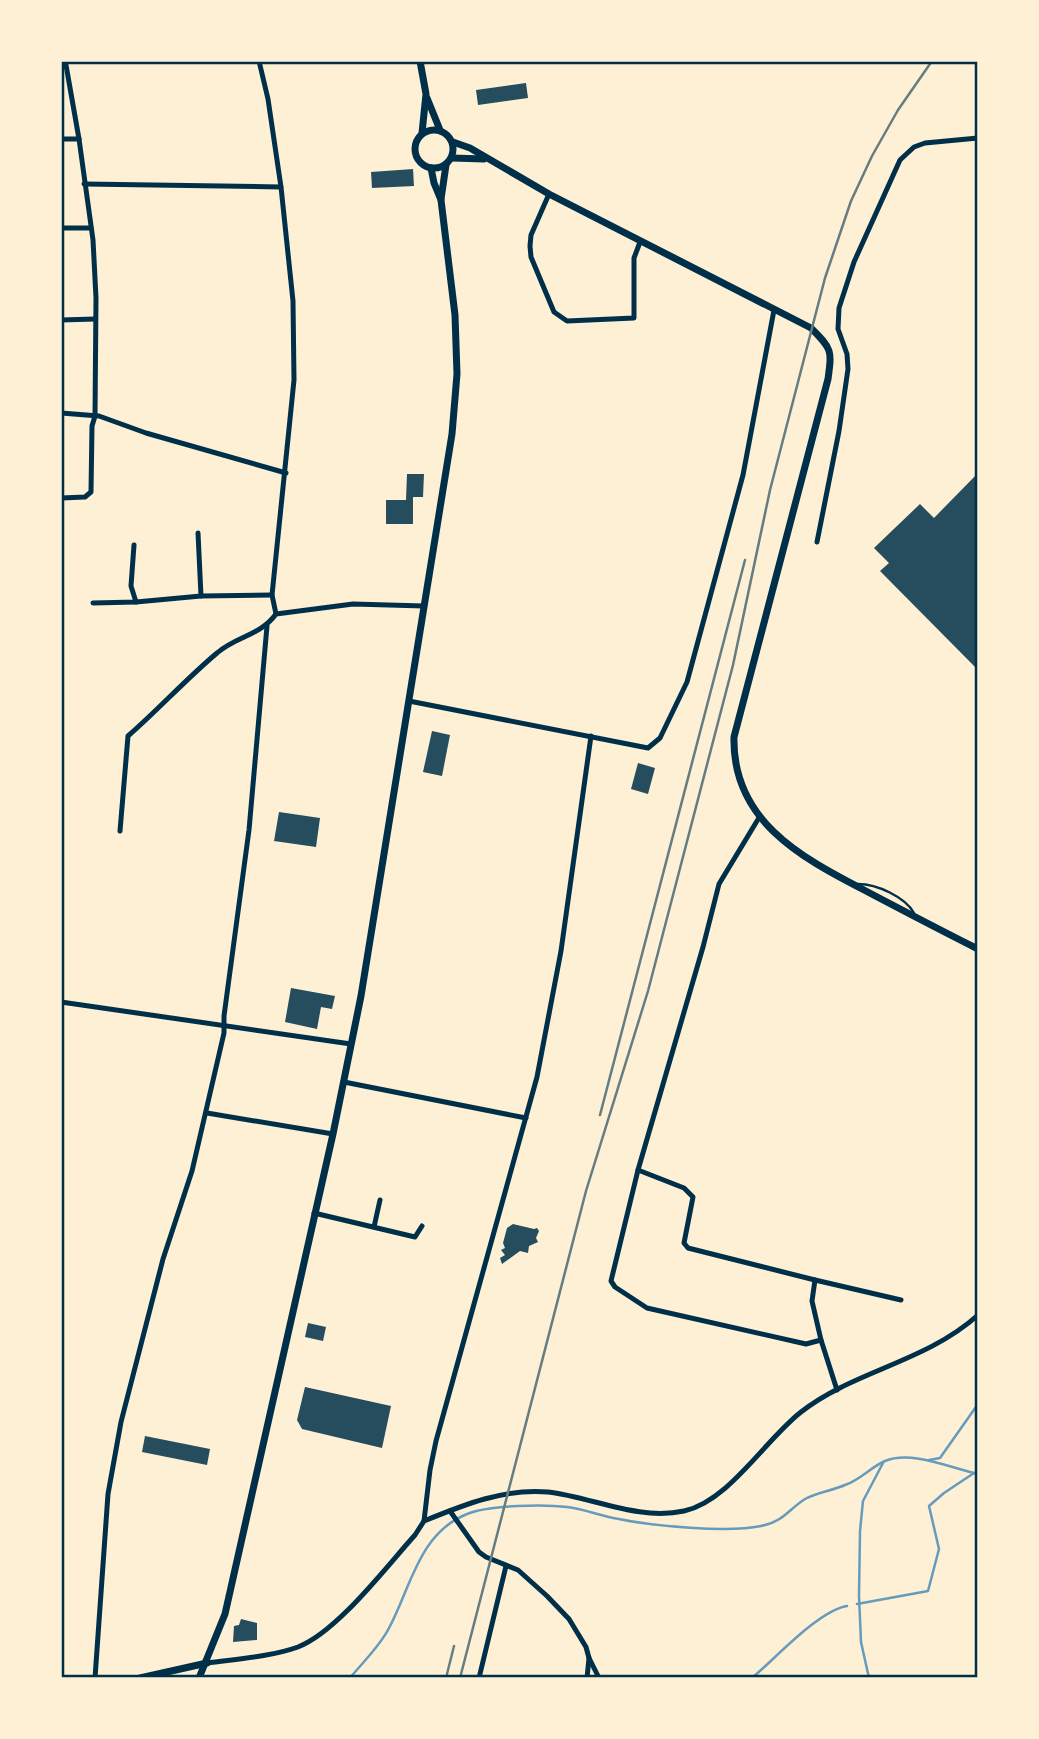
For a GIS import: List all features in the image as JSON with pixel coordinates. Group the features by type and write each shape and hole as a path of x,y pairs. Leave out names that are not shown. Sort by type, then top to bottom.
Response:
{"street":[{"path":"259,61 268,99 281,187 293,301 294,380 272,595 276,614"},
{"path":"421,61 426,94 440,130 453,142 470,148 640,242 811,328 827,345 830,362 828,379 734,737 735,764 740,780 760,816 788,847 851,884 978,949"},
{"path":"61,498 85,497 91,492 92,426 95,416 92,228 66,65"},
{"path":"426,94 422,133 415,144 416,157 431,168 446,165"},
{"path":"422,133 440,130"},
{"path":"817,542 848,369 848,354 838,328 839,308 854,262 900,160 914,147 925,143 978,138"},
{"path":"61,139 79,139"},
{"path":"199,1678 207,1663 228,1602 333,1134 410,701 452,434 457,374 453,286 441,200 446,165 452,158 453,142"},
{"path":"452,158 488,159"},
{"path":"431,168 433,183 441,200"},
{"path":"84,184 281,187"},
{"path":"549,194 531,235 531,257 554,312 560,318 567,321 634,318 634,258 640,242"},
{"path":"61,228 92,228"},
{"path":"410,701 648,748 660,738 687,682 743,475 774,310"},
{"path":"61,320 95,318"},
{"path":"61,413 95,416 286,473"},
{"path":"198,533 201,596"},
{"path":"134,545 131,586 136,602"},
{"path":"93,603 201,596 272,595"},
{"path":"120,831 128,736 216,653 231,642 267,626 276,614 353,604 424,606"},
{"path":"95,1678 108,1494 121,1422 163,1259 207,1112 224,1025 249,830 267,626"},
{"path":"140,1678 207,1663 278,1652 314,1639 340,1617 415,1535 424,1521 436,1441 526,1118 544,1041 561,951 591,736"},
{"path":"760,816 719,884 638,1170 611,1280 615,1287 647,1308 806,1344 821,1340"},
{"path":"61,1002 351,1044"},
{"path":"344,1082 526,1118"},
{"path":"207,1112 333,1134"},
{"path":"638,1170 684,1188 693,1197 684,1243 688,1248 901,1300"},
{"path":"374,1227 380,1200"},
{"path":"314,1213 415,1237 422,1226"},
{"path":"815,1280 812,1301 837,1390"},
{"path":"424,1521 502,1494 528,1492 549,1492 634,1511 662,1513 683,1511 705,1504 801,1412 837,1390 939,1344 978,1315"},
{"path":"450,1511 479,1552 518,1570 569,1619 586,1647 599,1678"},
{"path":"479,1678 506,1566"},
{"path":"587,1678 589,1658"}],"building":[{"path":"526,83 528,98 478,105 476,90"},
{"path":"413,169 414,186 372,188 371,172"},
{"path":"978,473 978,670 880,571 889,563 874,548 920,504 934,518"},
{"path":"407,474 424,474 423,497 413,497 413,524 386,524 386,500 406,500"},
{"path":"432,731 450,735 442,776 423,772"},
{"path":"638,763 655,768 648,794 631,789"},
{"path":"279,812 320,818 316,847 274,841"},
{"path":"291,988 335,996 332,1009 321,1007 317,1029 285,1022"},
{"path":"513,1224 537,1228 538,1242 529,1246 528,1253 520,1251 502,1264 500,1258 505,1255 501,1250 505,1248 503,1243 507,1228"},
{"path":"308,1323 326,1327 323,1341 305,1337"},
{"path":"305,1387 391,1406 382,1448 302,1429 297,1420"},
{"path":"145,1436 210,1449 207,1465 142,1452"},
{"path":"241,1619 257,1623 257,1640 233,1642 234,1626 239,1625"}],"waterway":[{"path":"929,1460 940,1458 978,1404"},
{"path":"350,1678 385,1635 427,1548 451,1523 476,1511 502,1507 557,1506 651,1524 710,1529 747,1528 775,1521 805,1499 850,1483 885,1461 895,1458 931,1461 978,1474"},
{"path":"869,1678 861,1642 860,1531 863,1501 883,1463"},
{"path":"857,1604 928,1591 939,1549 929,1506 974,1473"},
{"path":"752,1678 811,1626 847,1606"}],"railway":[{"path":"460,1678 586,1191 648,991 733,665 770,490 825,278 851,201 872,156 898,110 932,61"},
{"path":"600,1115 745,560"},
{"path":"446,1678 454,1646"}]}
